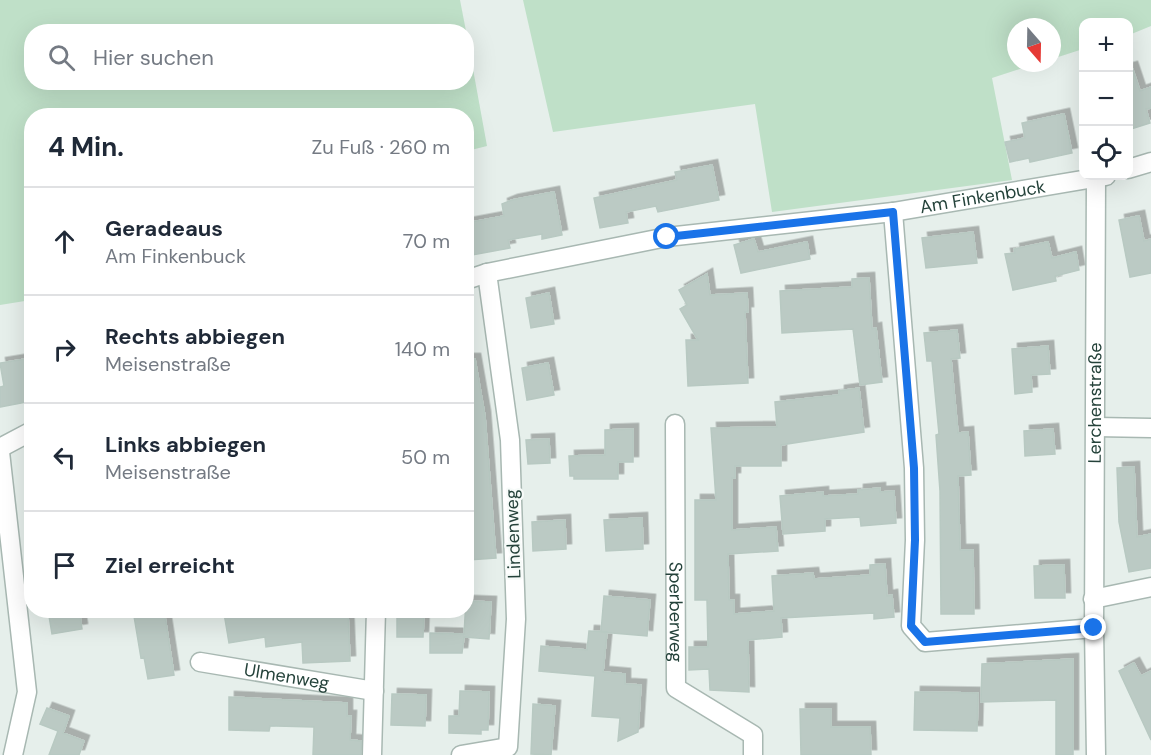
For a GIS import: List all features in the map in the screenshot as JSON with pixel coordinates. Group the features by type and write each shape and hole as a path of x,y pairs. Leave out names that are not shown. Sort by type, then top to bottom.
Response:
{"street":[{"path":"1133,167 1151,162"},
{"name":"Am Finkenbuck","path":"474,277 667,237 893,212 1083,180"},
{"name":"Lerchenstraße","path":"1096,755 1093,599 1101,180"},
{"path":"893,212 914,468 915,540 911,626 925,642 1094,628"},
{"name":"Lindenweg","path":"461,755 508,747 516,619 510,440 487,273"},
{"name":"Sperberweg","path":"675,424 676,688 753,735 753,755"},
{"path":"1096,427 1151,428"},
{"path":"14,755 27,692 0,450 24,435"},
{"path":"1093,599 1151,587"},
{"path":"372,755 376,618"},
{"name":"Ulmenweg","path":"200,662 374,691"}],"green space":[{"path":"0,0 460,0 465,24 24,24 24,90 474,90 474,74 487,146 474,149 474,108 24,108 24,301 0,305"},
{"path":"523,0 1151,0 1151,26 1133,33 1133,18 1079,18 1079,50 1061,56 1061,18 1007,18 1007,72 1010,72 992,78 1012,180 772,212 755,104 553,132"}],"building":[{"path":"1133,70 1140,91 1151,87 1151,108 1146,109 1150,123 1133,128"},
{"path":"1064,114 1072,153 1030,162 1029,158 1010,162 1005,142 1025,138 1022,123"},
{"path":"712,165 719,200 658,212 656,206 626,212 628,223 600,228 594,198 677,180 675,172"},
{"path":"554,192 562,235 542,239 542,234 508,240 510,248 474,255 474,222 504,216 502,204"},
{"path":"1139,216 1144,241 1151,239 1151,273 1130,277 1119,220"},
{"path":"973,232 977,263 926,268 922,238"},
{"path":"754,239 758,252 807,242 810,259 741,273 734,245"},
{"path":"1048,242 1052,258 1076,252 1079,270 1055,276 1056,281 1013,290 1005,254 1015,253 1014,249"},
{"path":"707,274 710,295 747,293 748,312 745,312 748,383 688,386 686,340 698,340 680,309 687,305 679,290"},
{"path":"869,278 872,329 876,328 882,382 860,385 853,329 782,333 780,291 852,287 852,279"},
{"path":"549,293 554,324 531,328 526,298"},
{"path":"957,330 960,358 951,359 958,433 968,432 971,475 958,476 960,550 973,550 974,614 941,614 940,491 936,435 939,434 932,361 927,361 924,333"},
{"path":"1048,346 1050,374 1031,375 1032,392 1015,394 1012,349"},
{"path":"24,359 24,402 0,407 0,387 4,386 0,363"},
{"path":"474,359 485,416 496,558 474,560"},
{"path":"548,363 554,395 527,400 522,368"},
{"path":"859,388 864,432 781,445 781,466 735,466 735,478 732,478 732,530 776,527 778,551 728,554 729,600 734,600 734,614 774,611 772,576 813,573 814,579 870,575 870,565 885,564 887,596 892,595 894,617 874,619 874,613 781,618 782,637 748,640 749,692 710,690 709,669 689,670 689,647 708,647 707,600 695,600 695,500 716,500 711,428 777,427 775,402 839,395 839,391"},
{"path":"633,429 633,462 618,462 618,479 574,479 574,476 570,476 569,456 605,455 605,430"},
{"path":"1053,429 1055,454 1025,456 1024,431"},
{"path":"549,439 550,463 528,464 526,440"},
{"path":"1134,467 1137,537 1151,534 1151,568 1129,572 1119,522 1117,468"},
{"path":"880,488 880,492 894,491 896,523 861,526 860,517 825,519 825,531 783,534 780,496 823,492 823,496 858,494 858,490"},
{"path":"642,518 643,549 606,551 604,520"},
{"path":"565,520 566,549 533,551 532,522"},
{"path":"1064,565 1065,598 1035,598 1034,566"},
{"path":"604,596 650,600 647,636 601,632"},
{"path":"474,601 491,602 489,639 464,637 462,653 430,653 430,633 464,634 465,618 474,618"},
{"path":"49,618 80,618 82,629 52,634"},
{"path":"134,618 165,618 174,675 148,679 144,657 141,658"},
{"path":"225,618 348,618 350,661 303,663 302,642 266,647 265,637 229,643"},
{"path":"397,618 424,618 423,637 397,637"},
{"path":"589,631 607,632 603,672 625,674 625,684 641,685 638,732 618,741 620,718 592,716 595,676 539,671 541,646 587,650"},
{"path":"1073,659 1073,755 1056,755 1056,700 981,702 982,664"},
{"path":"1134,663 1141,676 1151,671 1151,740 1119,671"},
{"path":"460,691 489,692 488,730 481,730 481,734 449,733 449,716 459,716"},
{"path":"915,692 978,693 977,731 914,730"},
{"path":"392,694 426,695 425,726 391,725"},
{"path":"229,697 347,703 347,716 351,716 350,740 361,741 361,755 313,755 314,727 270,726 269,731 229,730"},
{"path":"533,704 555,706 551,755 531,754"},
{"path":"47,708 69,716 63,733 84,741 79,755 49,755 58,731 40,724"},
{"path":"800,709 831,709 831,727 870,727 871,755 801,755"}],"route":[{"path":"667,237 893,212 913,441 915,540 911,626 925,642 1094,628"}]}
